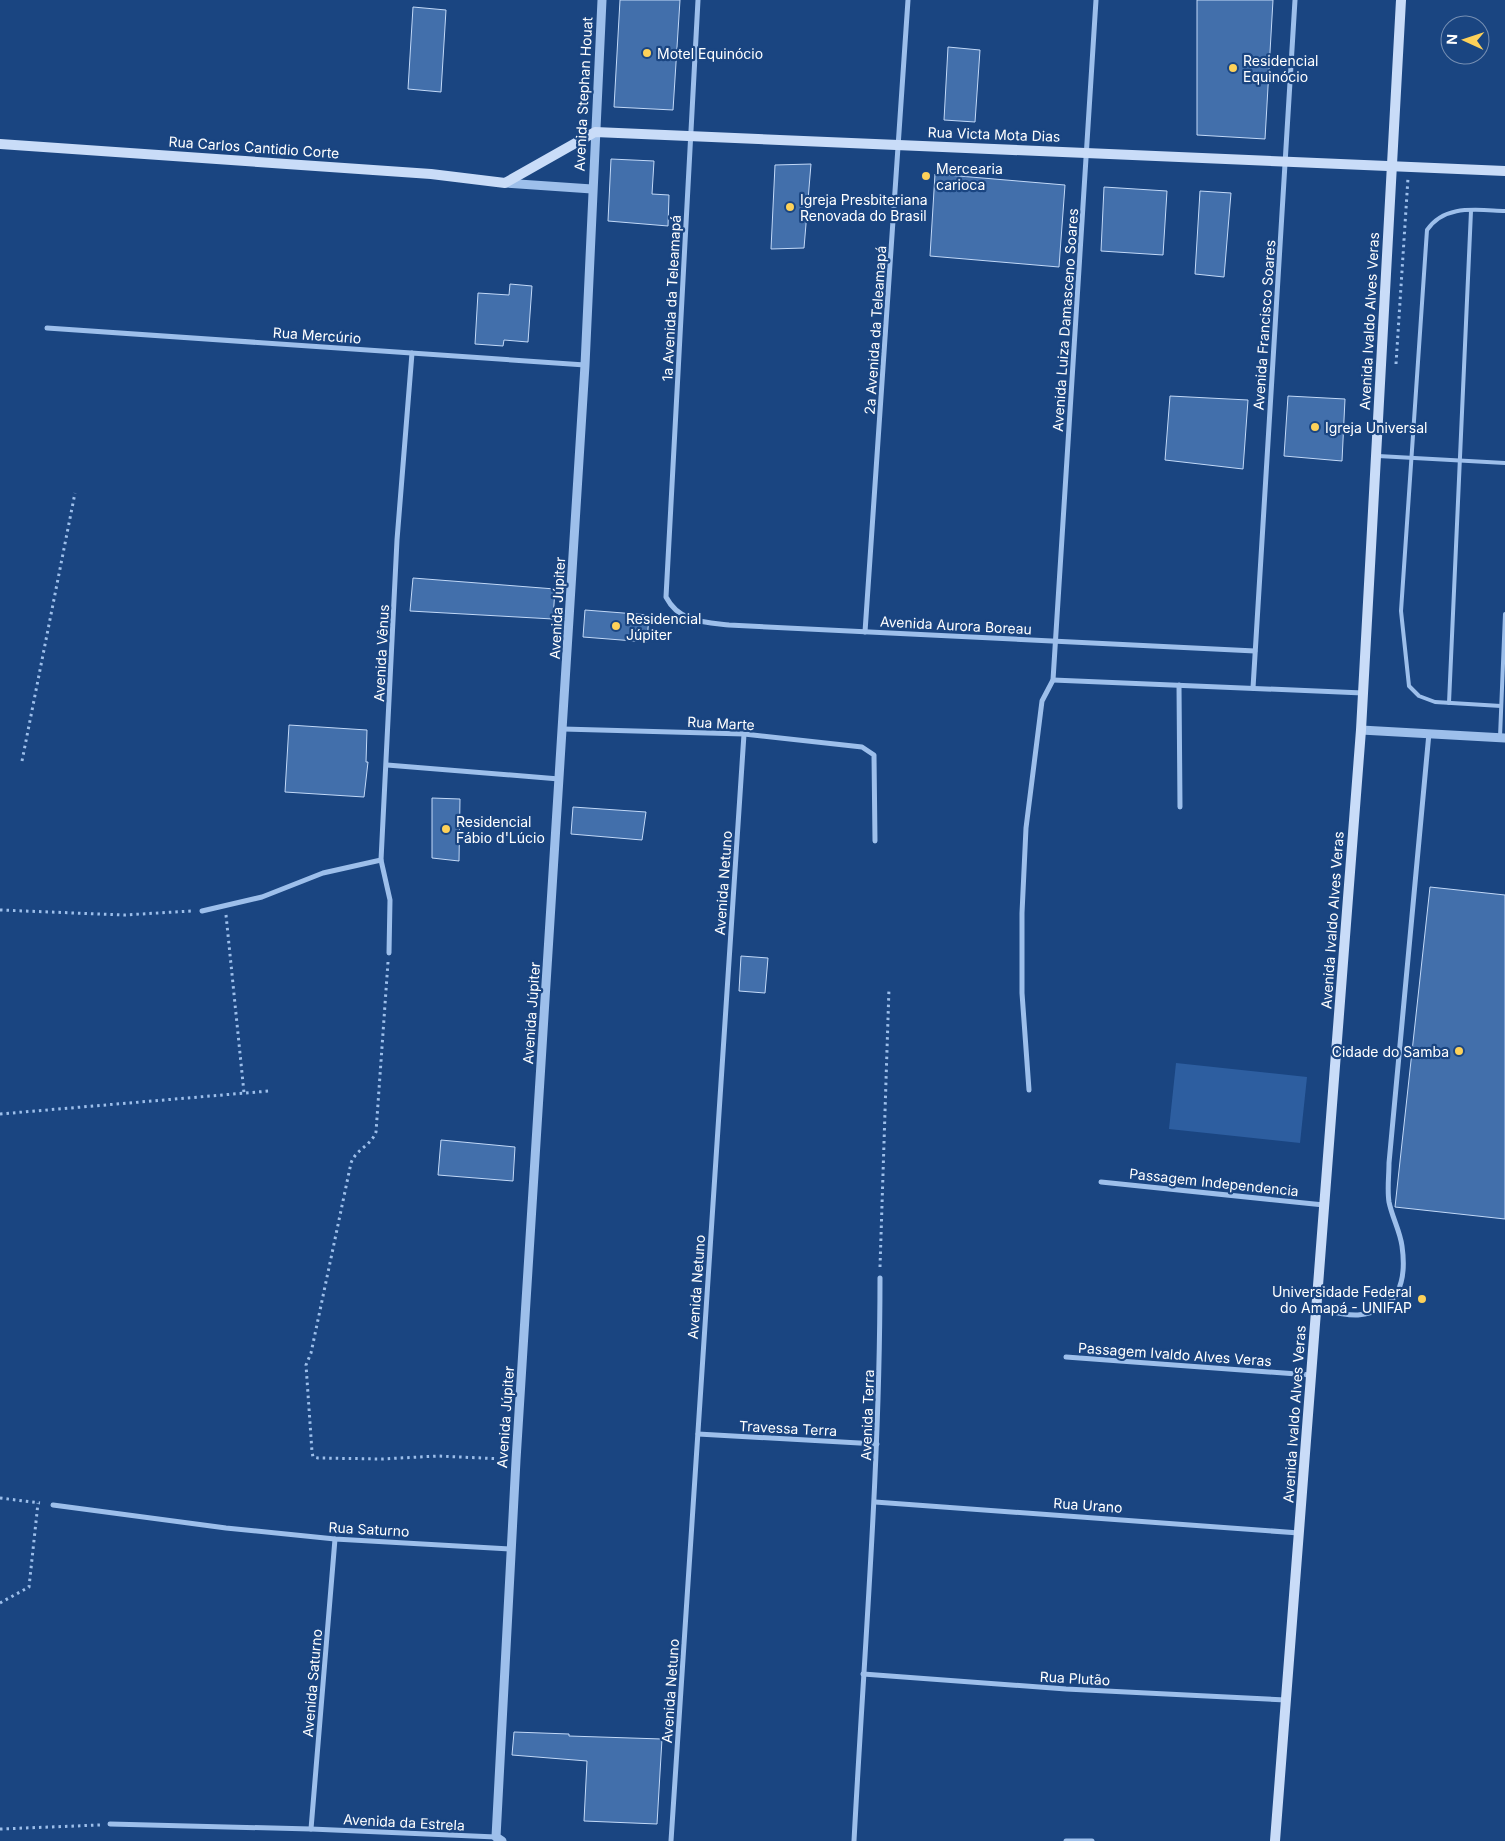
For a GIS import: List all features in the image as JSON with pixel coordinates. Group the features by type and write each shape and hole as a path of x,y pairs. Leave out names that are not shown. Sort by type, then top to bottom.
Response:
{"main road":[{"name":"Avenida Ivaldo Alves Veras","path":"1275,1841 1361,730 1401,0"},
{"name":"Rua Victa Mota Dias","path":"594,132 1286,160 1505,171"},
{"path":"505,183 594,132"},
{"name":"Rua Carlos Cantidio Corte","path":"0,144 402,172 505,183"}],"street":[{"name":"Avenida Stephan Houat","path":"592,189 602,0"},
{"name":"1a Avenida da Teleamapá","path":"666,597 698,0"},
{"name":"2a Avenida da Teleamapá","path":"865,632 908,0"},
{"name":"Avenida Luiza Damasceno Soares","path":"1053,680 1096,0"},
{"name":"Avenida Francisco Soares","path":"1253,688 1296,0"},
{"name":"Rua Carlos Cantidio Corte","path":"505,183 592,189"},
{"name":"Avenida Júpiter","path":"499,1839 516,1460 585,365 592,189"},
{"name":"Rua Mercúrio","path":"48,328 585,365"},
{"name":"Avenida Vênus","path":"389,953 390,900 381,860 397,540 412,353"},
{"name":"Avenida Aurora Boreau","path":"666,597 672,609 686,618 703,622 1254,651"},
{"path":"1029,1090 1022,993 1022,913 1026,828 1042,701 1053,680 1363,693"},
{"path":"1178,685 1180,808"},
{"name":"Rua Marte","path":"563,728 744,734 856,745 869,750 874,755 875,841"},
{"path":"1361,730 1502,738"},
{"path":"1316,1308 1357,1315 1369,1312 1380,1308 1397,1296 1401,1285 1402,1245 1389,1201 1389,1163 1429,733"},
{"name":"Avenida Netuno","path":"671,1841 744,734"},
{"path":"387,765 559,779"},
{"path":"205,911 262,897 323,873 381,860"},
{"name":"Passagem Independencia","path":"1101,1182 1324,1205"},
{"name":"Avenida Terra","path":"854,1841 877,1444 880,1278"},
{"name":"Passagem Ivaldo Alves Veras","path":"1066,1357 1311,1375"},
{"name":"Travessa Terra","path":"698,1434 877,1444"},
{"name":"Rua Urano","path":"874,1502 1299,1533"},
{"name":"Rua Saturno","path":"53,1505 226,1528 335,1539 512,1549"},
{"name":"Avenida Saturno","path":"311,1829 335,1539"},
{"name":"Rua Plutão","path":"863,1674 1066,1689 1286,1700"},
{"name":"Avenida da Estrela","path":"110,1824 311,1829 499,1839"},
{"path":"1066,1841 1092,1841"}],"lane":[{"path":"1449,703 1471,210"},
{"path":"1501,706 1435,702 1419,696 1409,686 1400,610 1427,230 1434,220 1446,212 1471,210 1505,212"},
{"path":"1376,456 1505,463"},
{"path":"1502,738 1501,706 1505,616"}],"path":[{"path":"1396,369 1408,174"},
{"path":"22,761 75,493"},
{"path":"225,907 244,1093"},
{"path":"0,910 124,915 205,911"},
{"path":"389,953 376,1132 368,1146 354,1156 311,1353 306,1365 313,1457 382,1459 438,1456 516,1460"},
{"path":"880,1278 889,988"},
{"path":"0,1114 269,1091"},
{"path":"0,1498 53,1505"},
{"path":"0,1603 29,1587 38,1503"},
{"path":"0,1829 110,1824"}],"shaded area":[{"path":"1176,1063 1307,1077 1300,1143 1169,1129"}],"building":[{"name":"Motel Equinócio","path":"620,0 680,0 673,110 614,107"},
{"name":"Residencial Equinócio","path":"1197,0 1273,0 1265,139 1197,135"},
{"path":"413,7 446,10 441,92 408,89"},
{"path":"948,47 980,50 975,122 944,120"},
{"path":"611,159 654,161 652,194 669,195 668,226 608,221"},
{"name":"Igreja Presbiteriana Renovada do Brasil","path":"811,164 804,248 771,249 775,165"},
{"path":"935,174 1065,185 1059,267 930,256"},
{"path":"1104,187 1167,191 1163,255 1101,251"},
{"path":"1200,191 1231,193 1224,277 1195,274"},
{"path":"510,284 532,286 528,342 504,340 503,346 475,344 478,293 509,295"},
{"path":"1170,396 1248,400 1243,469 1165,460"},
{"name":"Igreja Universal","path":"1288,396 1345,399 1342,461 1284,456"},
{"path":"413,578 555,589 553,619 410,611"},
{"name":"Residencial Júpiter","path":"585,610 649,615 647,642 583,637"},
{"path":"289,725 367,730 366,762 368,762 364,797 285,792"},
{"name":"Residencial Fábio d'Lúcio","path":"432,798 460,799 459,861 432,858"},
{"path":"573,807 646,812 642,840 571,834"},
{"name":"Cidade do Samba","path":"1430,887 1505,895 1505,1219 1395,1207"},
{"path":"741,956 768,958 765,993 739,991"},
{"path":"441,1140 515,1147 513,1181 438,1175"},
{"path":"514,1732 662,1739 657,1824 584,1821 587,1761 512,1755"}],"place":[{"name":"Motel Equinócio","path":"647,53"},
{"name":"Residencial Equinócio","path":"1233,68"},
{"name":"Mercearia carioca","path":"926,176"},
{"name":"Igreja Presbiteriana Renovada do Brasil","path":"790,207"},
{"name":"Igreja Universal","path":"1315,427"},
{"name":"Residencial Júpiter","path":"616,626"},
{"name":"Residencial Fábio d'Lúcio","path":"446,829"},
{"name":"Cidade do Samba","path":"1459,1051"},
{"name":"Universidade Federal do Amapá - UNIFAP","path":"1422,1299"}]}
